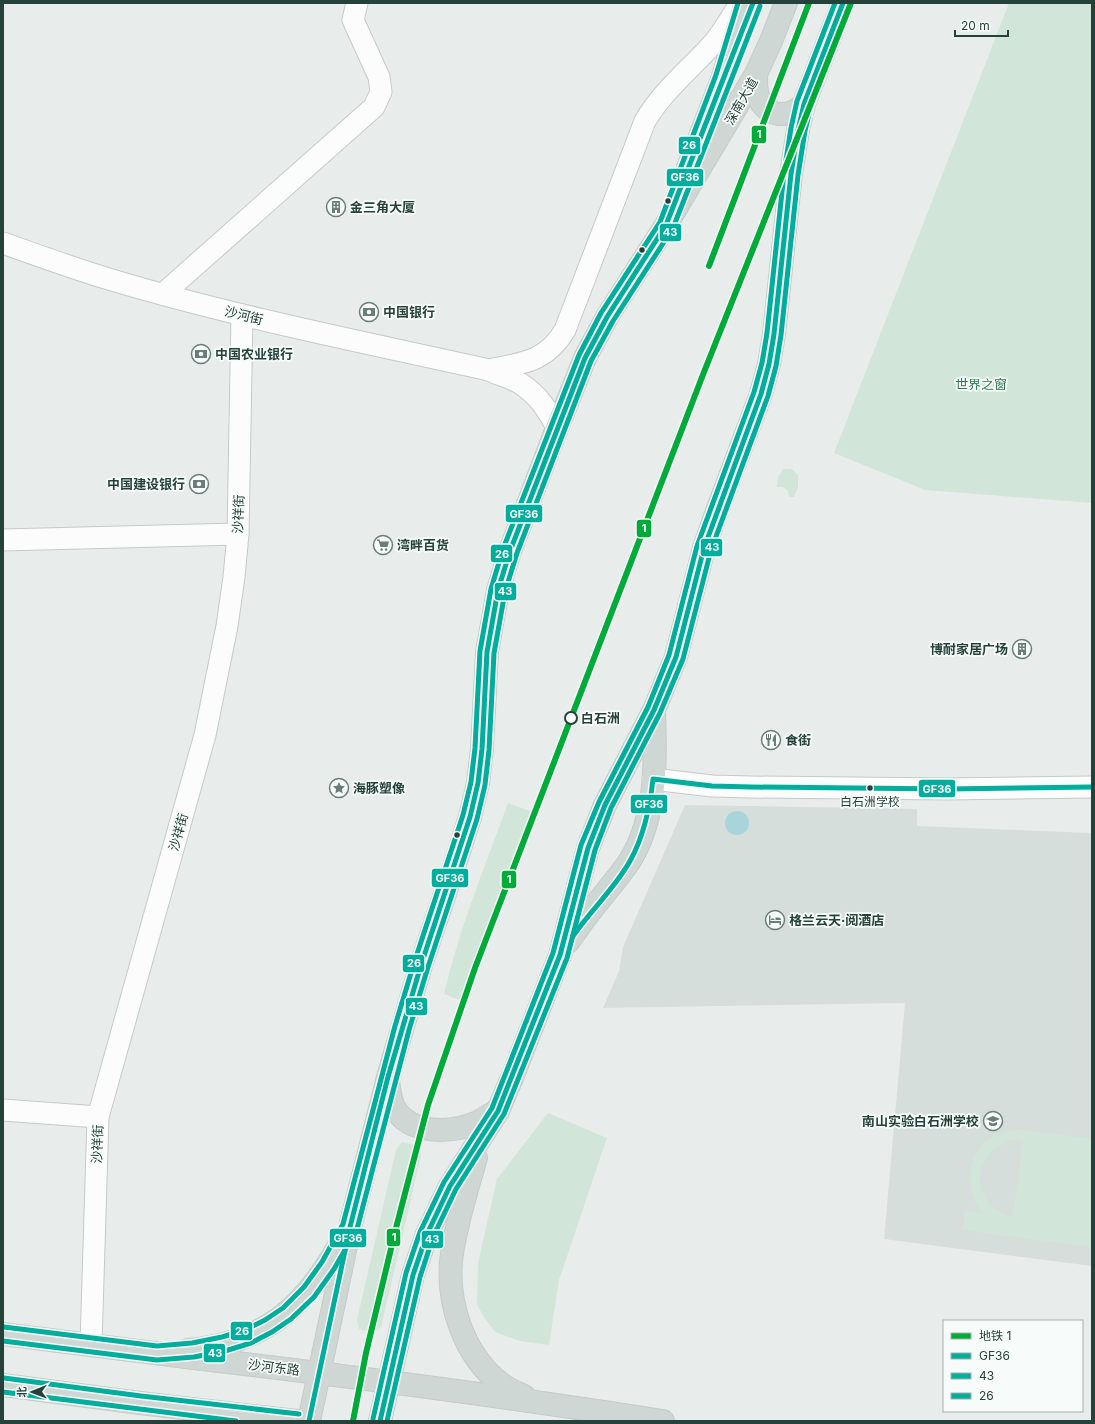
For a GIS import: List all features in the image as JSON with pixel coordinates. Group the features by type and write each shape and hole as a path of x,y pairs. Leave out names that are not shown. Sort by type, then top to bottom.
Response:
{"main road":[{"path":"666,225 723,77 745,3"},
{"name":"深南大道","path":"309,1421 350,1227 388,1077 421,965 458,858 475,797 482,749 487,652 498,590 510,551 557,428 586,358 607,317 666,225 756,74 786,3"},
{"path":"380,1421 413,1275 427,1234 450,1186 498,1111 560,954 588,848 607,800 654,710 676,657 704,548 761,394 769,364 774,334 792,160 804,104 843,3"},
{"path":"756,74 758,96 762,104 767,109 782,115 791,114 804,104"},
{"path":"560,954 586,917 611,887 630,860 640,838 649,813 653,779 654,710"},
{"path":"388,1077 390,1095 395,1108 404,1119 417,1126 430,1130 447,1130 478,1122 498,1111"},
{"path":"481,1136 452,1254 454,1308 460,1328 472,1351 486,1371 505,1387 534,1401"},
{"path":"157,1353 193,1350 224,1344 248,1337 269,1326 287,1313 308,1292 328,1266 350,1227"},
{"name":"沙河东路","path":"3,1334 534,1401 663,1421"},
{"path":"3,1385 140,1403 298,1421"},
{"path":"140,1403 195,1421"}],"street":[{"path":"489,370 529,361 538,357 546,352 560,338 565,330 645,121 653,107 661,98 712,46 731,20 740,3"},
{"path":"163,294 374,107 381,92 379,77 355,11"},
{"name":"沙河街","path":"3,243 111,280 242,315 489,370"},
{"name":"沙祥街","path":"91,1344 98,1117 205,735 227,626 238,534 242,315"},
{"path":"489,370 520,384 532,393 542,403 557,428"},
{"path":"3,540 238,534"},
{"path":"653,779 705,785 751,787 947,789 1092,787"},
{"path":"3,1110 98,1117"}],"shaded area":[{"path":"685,805 917,809 917,826 1092,833 1092,1266 884,1239 905,1003 603,1008 619,971 623,947"}],"green space":[{"name":"世界之窗","path":"1009,3 1092,3 1092,503 925,490 834,453"},
{"path":"783,469 792,469 798,475 798,487 794,497 789,497 788,491 783,487 777,487 778,477"},
{"path":"508,803 538,814 477,971 462,1001 444,994 465,922"},
{"path":"548,1113 607,1138 559,1280 549,1345 520,1341 495,1332 477,1305 478,1263 497,1179"},
{"path":"1012,1130 1024,1130 1092,1139 1092,1247 963,1230 965,1211 983,1213 977,1205 970,1185 970,1175 975,1155 981,1146 989,1139 997,1134","holes":["1013,1140 1023,1141 1013,1217 999,1211 988,1202 982,1191 980,1179 982,1167 988,1156 999,1146"]},
{"path":"402,1142 420,1146 421,1156 381,1327 373,1333 359,1329 357,1320 396,1150"}],"water":[{"path":"737,811 745,815 749,823 745,831 737,835 729,831 725,823 729,815"}],"metro line":[{"name":"1","path":"709,266 809,3"},
{"name":"1","path":"353,1421 366,1353 396,1228 428,1105 475,968 704,372 851,3"}],"transit line":[{"name":"26","path":"4,1327 157,1346 192,1343 222,1337 245,1330 265,1320 283,1308 304,1287 322,1262 343,1224 395,1026 414,963 463,815 471,782 475,748 480,651 491,589 503,549 579,355 601,313 660,222 716,75 738,3"},
{"name":"GF36","path":"309,1421 350,1227 388,1077 421,965 470,817 478,783 482,749 487,652 498,590 510,551 585,358 607,317 666,225 753,3"},
{"name":"26","path":"373,1419 406,1273 420,1232 444,1182 492,1108 553,953 581,845 599,802 648,707 669,655 697,546 754,392 762,363 767,333 784,173 791,128 797,101 835,3"},
{"name":"GF36","path":"380,1421 413,1275 427,1234 450,1186 498,1111 560,955 588,848 605,805 654,710 676,657 704,548 761,394 769,364 774,334 791,174 798,130 804,104 843,3"},
{"name":"43","path":"3,1341 157,1360 194,1357 225,1351 251,1343 272,1332 291,1319 314,1297 334,1269 357,1229 409,1030 428,967 477,819 485,785 489,750 494,653 505,592 517,553 591,361 613,321 673,228 760,6"},
{"name":"43","path":"387,1421 420,1277 433,1237 456,1189 504,1114 567,958 595,850 611,808 660,713 683,659 711,550 768,396 776,366 781,335 798,175 805,131 811,106 850,6"},
{"name":"GF36","path":"573,936 610,890 630,861 639,842 646,821 653,779 712,786 751,787 947,789 1092,787"},
{"name":"26","path":"4,1378 141,1396 299,1414"},
{"name":"43","path":"3,1392 236,1421"}],"place":[{"name":"金三角大厦","path":"336,207"},
{"name":"中国银行","path":"369,312"},
{"name":"中国农业银行","path":"201,354"},
{"name":"中国建设银行","path":"199,484"},
{"name":"湾畔百货","path":"383,545"},
{"name":"博耐家居广场","path":"1022,649"},
{"name":"白石洲","path":"571,718"},
{"name":"食街","path":"771,740"},
{"name":"海豚塑像","path":"339,788"},
{"name":"白石洲学校","path":"870,788"},
{"name":"格兰云天·阅酒店","path":"775,920"},
{"name":"南山实验白石洲学校","path":"993,1121"}]}
